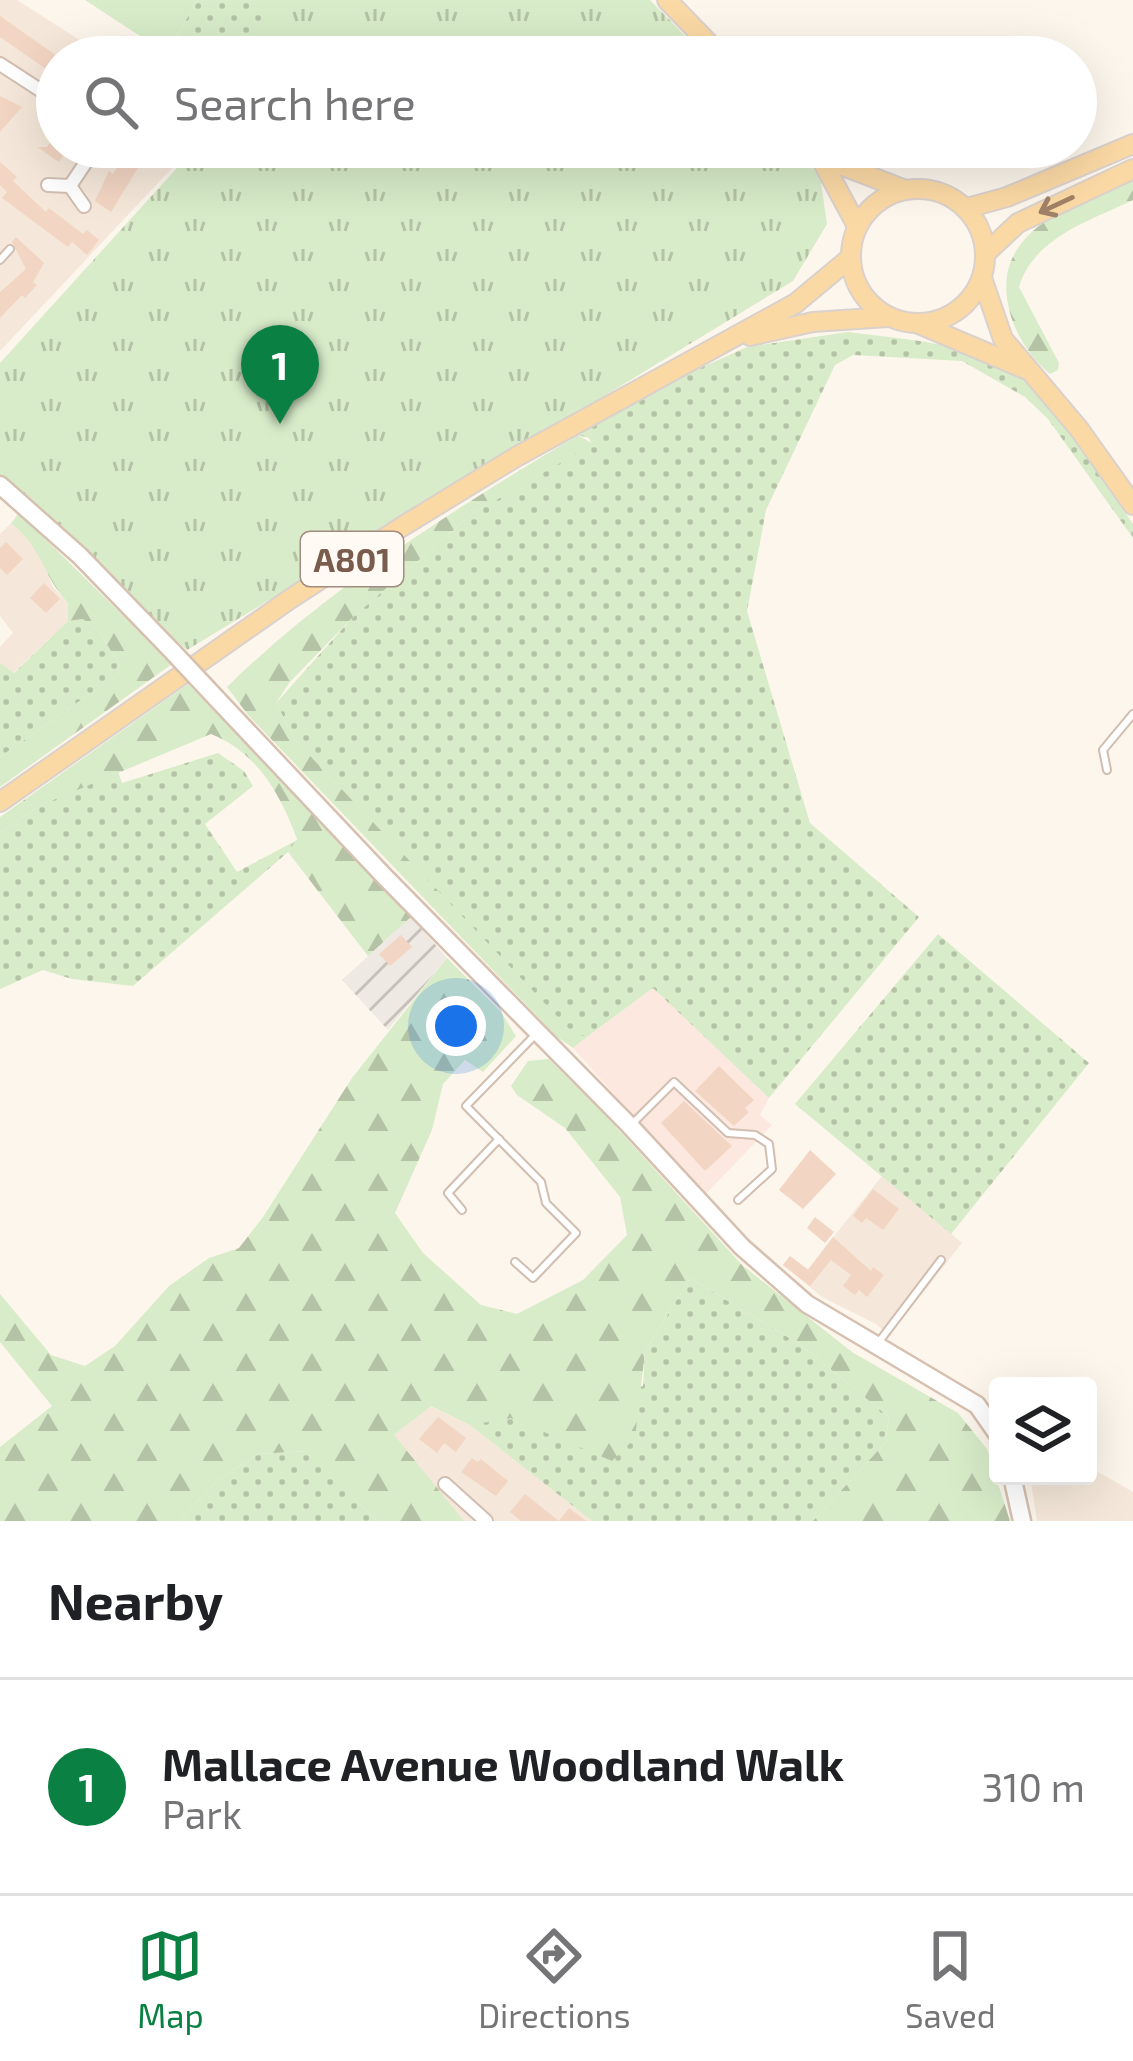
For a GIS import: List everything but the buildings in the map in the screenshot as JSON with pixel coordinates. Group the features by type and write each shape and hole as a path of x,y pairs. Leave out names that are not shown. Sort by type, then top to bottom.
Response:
{"main road":[{"path":"667,0 702,36"},
{"path":"1097,159 1133,144"},
{"path":"824,168 857,226"},
{"path":"853,168 903,189 944,193 967,208 980,228 986,254 982,278 970,299 956,312 919,324"},
{"path":"967,208 1076,168"},
{"path":"986,254 1018,223 1133,169"},
{"path":"903,189 871,207 857,226 850,258 860,291 888,317 919,324 1029,371"},
{"name":"A801","path":"0,802 384,538 516,457 796,303 850,258"},
{"path":"982,278 1003,339 1079,430 1133,505"},
{"name":"A801","path":"722,343 813,322 888,317"},
{"path":"0,485 80,556 742,1247 807,1304 977,1406 989,1423"},
{"path":"1014,1485 1022,1521"}],"street":[{"path":"0,65 36,88"},
{"path":"70,186 82,168"},
{"path":"48,185 70,186"},
{"path":"70,186 83,206"},
{"path":"445,1484 486,1521"}],"lane":[{"path":"0,260 10,249"},
{"path":"1107,770 1103,750 1133,714"},
{"path":"515,1262 533,1278 576,1233 546,1203 542,1182 466,1106 538,1032"},
{"path":"630,1126 674,1082 728,1133 755,1136 769,1144 772,1169 738,1199"},
{"path":"461,1210 448,1193 499,1138"},
{"path":"876,1346 941,1260"}],"shaded area":[{"path":"0,0 17,0 73,36 36,36 36,168 172,168 0,351"},
{"path":"11,523 38,548 69,613 68,621 13,673 0,663 0,647 13,633 0,616 0,534"},
{"path":"411,917 447,958 388,1030 342,980"},
{"path":"653,988 769,1098 760,1115 772,1125 704,1196 573,1048"},
{"path":"882,1176 962,1243 889,1336 876,1324 822,1297 783,1265 790,1256 808,1269"},
{"path":"430,1406 470,1425 592,1521 464,1521 393,1436"},
{"path":"1097,1471 1133,1492 1133,1521 1037,1521 1031,1485 1097,1485"}],"green space":[{"path":"85,0 198,0 176,36 140,36"},
{"path":"198,0 547,0 576,36 176,36"},
{"path":"268,0 650,0 685,36 262,36"},
{"path":"177,168 813,168 820,176 827,224 793,281 187,650 0,484 0,363"},
{"path":"1133,179 1133,200 1050,243 1026,270 1019,287 1059,363 1058,370 1050,374 1029,351 1010,313 1007,278 1013,256 1044,222"},
{"path":"848,332 961,349 1020,375 1051,405 1081,445 1133,524 1133,538 1048,419 1025,397 962,361 853,355 835,365 766,510 747,611 810,823 919,917 769,1098 653,988 587,1037 573,1034 295,740 276,703 353,617 472,514 592,444 578,435 747,347"},
{"path":"578,435 593,444 472,514 353,617 289,683 276,703 295,740 573,1033 587,1037 573,1048 557,1037 248,715 227,687 350,583"},
{"path":"19,513 172,664 0,787 0,757 117,675 120,665 99,632 83,619 68,621 68,603 30,543 11,523"},
{"path":"83,619 99,632 120,665 117,675 0,757 0,663 14,673 68,621"},
{"path":"188,684 411,917 368,956 288,852 297,839 265,777 242,752 211,734 39,806 0,833 0,817"},
{"path":"218,753 244,771 253,786 205,824 237,872 297,840 288,852 133,986 72,979 43,970 0,989 0,833 39,806 118,771 122,783"},
{"path":"938,934 1089,1063 951,1234 795,1104"},
{"path":"447,958 501,1012 516,1036 483,1072 465,1060 443,1084 432,1130 395,1213 423,1253 481,1305 517,1314 583,1280 627,1235 620,1197 565,1128 511,1086 528,1061 549,1059 742,1265 852,1352 958,1413 987,1449 989,1485 998,1485 1010,1521 813,1521 885,1443 889,1417 801,1345 690,1278 645,1352 635,1438 612,1461 511,1418 470,1425 431,1406 394,1435 464,1521 377,1521 306,1451 258,1454 217,1481 179,1521 0,1521 0,1447 52,1406 0,1342 0,1294 51,1355 85,1366 115,1346 169,1286 209,1258 239,1248 352,1078"},
{"path":"690,1278 801,1345 889,1417 885,1443 813,1521 592,1521 470,1425 643,1386 645,1352"},
{"path":"307,1451 377,1521 179,1521 217,1481 258,1454"}],"place":[{"name":"Mallace Avenue Woodland Walk","path":"280,424"}]}
